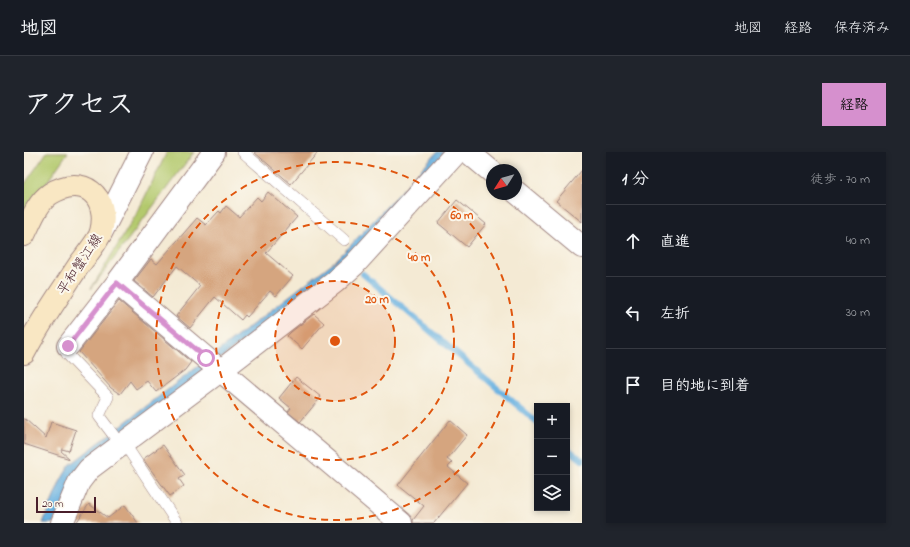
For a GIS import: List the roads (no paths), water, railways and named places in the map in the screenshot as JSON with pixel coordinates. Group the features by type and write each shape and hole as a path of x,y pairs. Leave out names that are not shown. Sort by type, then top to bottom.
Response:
{"main road":[{"name":"平和蟹江線","path":"24,235 41,203 50,195 59,190 75,185 90,190 99,199 103,212 101,233 39,325 24,353"}],"street":[{"path":"101,233 142,152"},
{"path":"68,346 117,283 214,152"},
{"path":"62,523 79,482 89,469 118,440 214,365 335,282 354,265 457,152"},
{"path":"468,152 486,167"},
{"path":"522,197 582,247"},
{"path":"117,283 402,523"}],"lane":[{"path":"242,152 344,240"},
{"path":"68,346 67,354 108,397 99,416 118,440 177,523"}],"water":[{"path":"437,152 449,152 349,260 83,464 53,523 43,523 61,480 70,465 335,261"}],"waterway":[{"path":"363,274 534,419"},
{"path":"570,450 582,460"}]}
